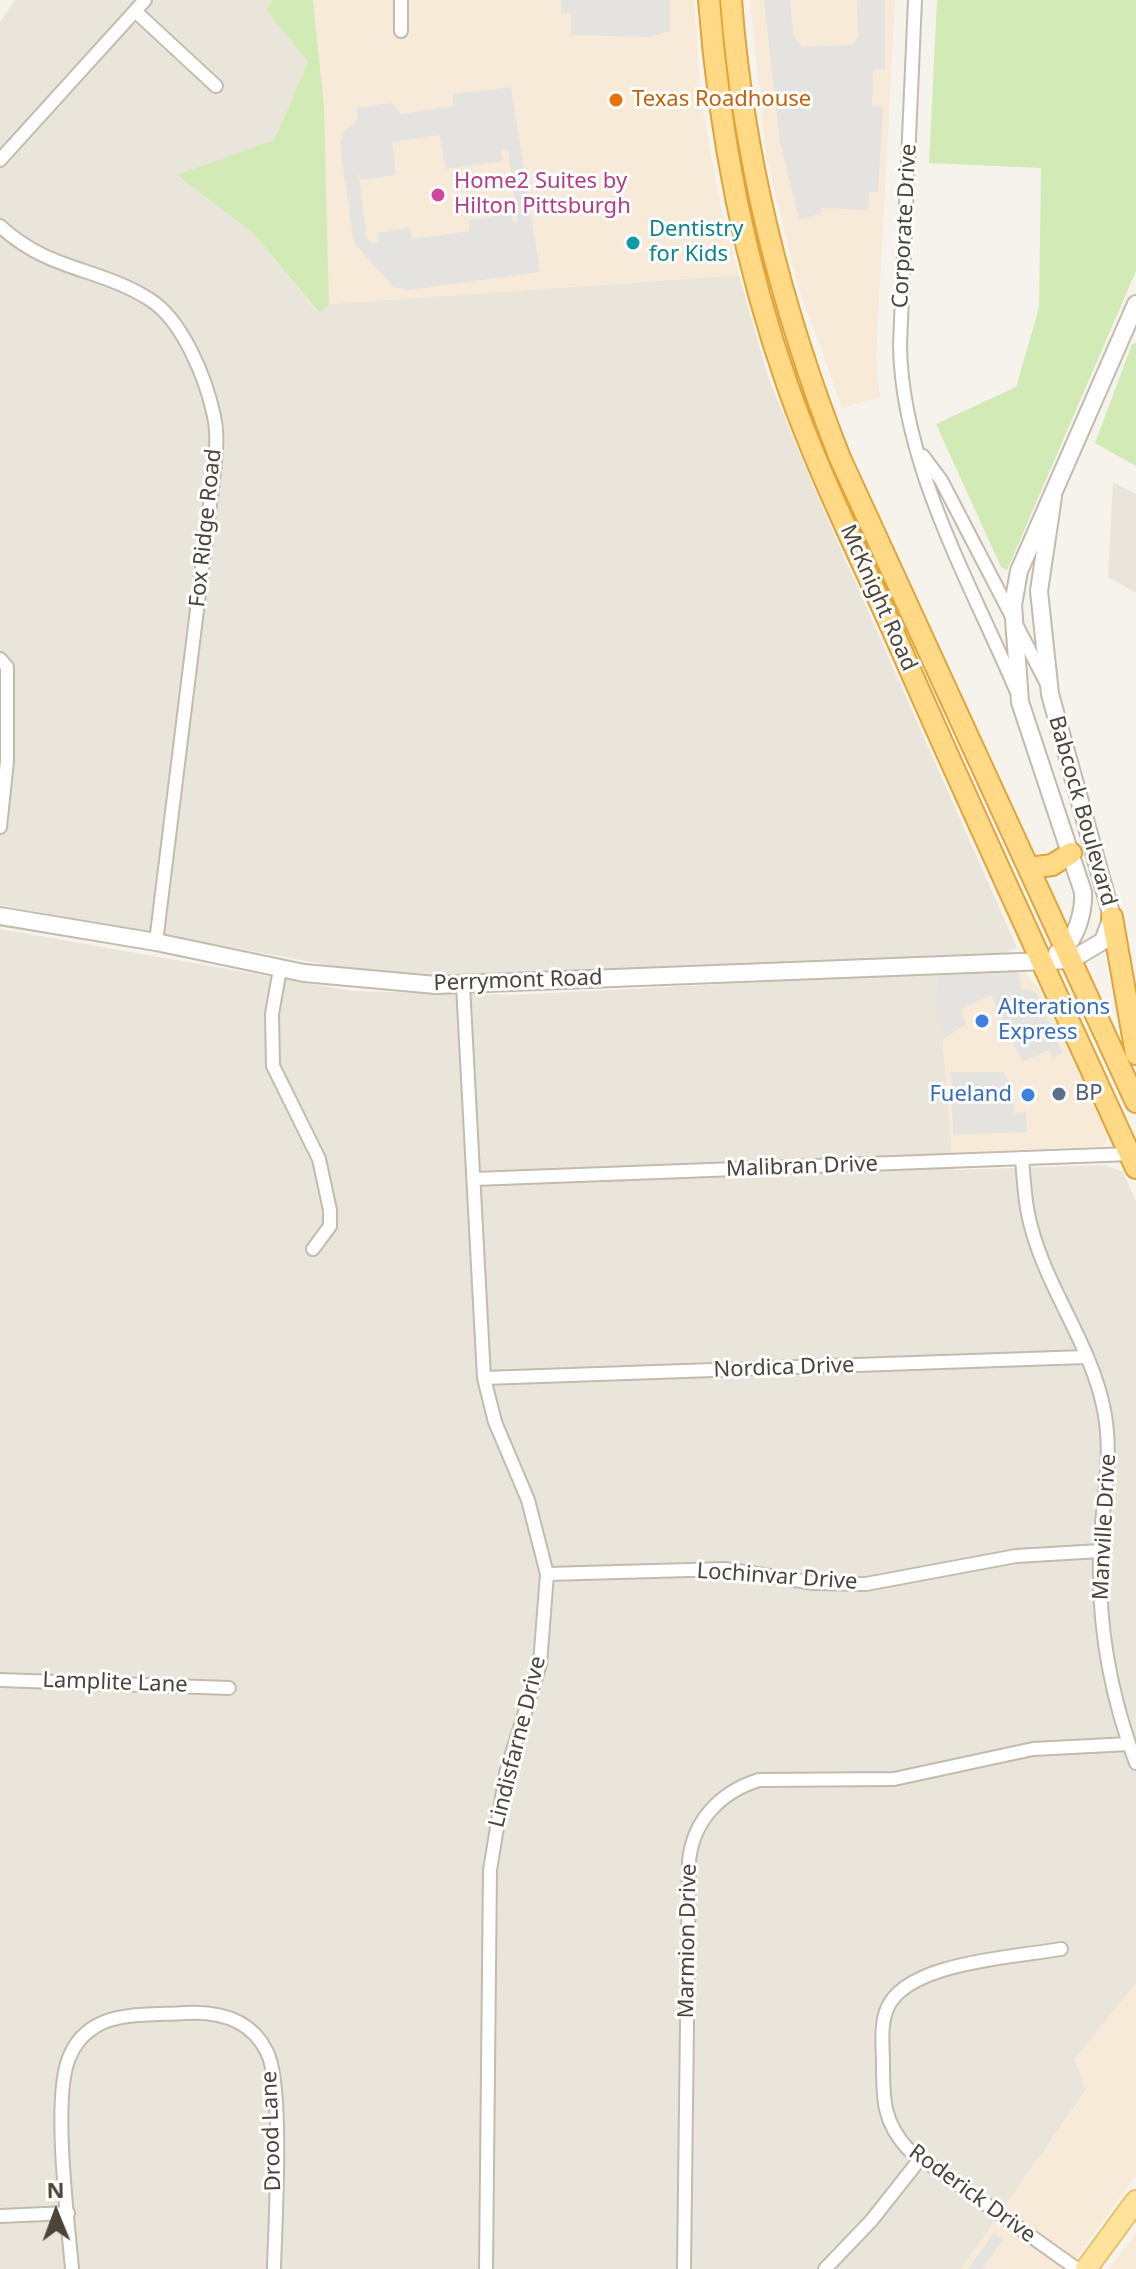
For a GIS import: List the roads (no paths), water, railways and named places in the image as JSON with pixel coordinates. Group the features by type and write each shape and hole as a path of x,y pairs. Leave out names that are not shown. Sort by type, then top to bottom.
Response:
{"highway":[{"name":"McKnight Road","path":"709,0 716,76 735,197 753,274 789,390 921,695 1133,1161"},
{"name":"McKnight Road","path":"731,0 738,73 757,192 775,268 806,370 840,458 1136,1102"},
{"path":"1029,868 1052,865 1071,853"},
{"path":"1112,917 1136,1054"}],"main road":[{"path":"1086,2269 1136,2201"}],"street":[{"path":"0,160 145,0"},
{"path":"401,0 401,31"},
{"name":"Corporate Drive","path":"915,0 900,353 903,398 927,486 1020,702"},
{"path":"135,11 216,86"},
{"name":"Fox Ridge Road","path":"0,226 30,251 136,293 161,309 196,367 215,417 214,472 156,942"},
{"name":"Babcock Boulevard","path":"1068,954 1084,902 1071,853 1020,702 1013,617 1019,571 1136,304"},
{"name":"Corporate Drive","path":"919,450 941,480 1050,694"},
{"name":"Babcock Boulevard","path":"1053,497 1043,546 1039,591 1050,694 1112,917 1103,941 1068,954"},
{"path":"0,659 7,667 3,709 7,761 0,827"},
{"name":"Perrymont Road","path":"0,916 156,942 280,969 382,982 463,985 1042,961"},
{"path":"1042,961 1068,954"},
{"path":"280,969 272,1014 273,1066 319,1159 330,1210 330,1226 313,1249"},
{"name":"Lindisfarne Drive","path":"463,985 484,1378 495,1422 531,1510 547,1574 540,1664 506,1773 490,1870 486,2269"},
{"name":"Malibran Drive","path":"474,1179 1022,1158 1133,1161"},
{"name":"Manville Drive","path":"1022,1158 1032,1231 1101,1397 1109,1440 1100,1551 1105,1651 1136,1763"},
{"name":"Nordica Drive","path":"484,1378 1085,1357"},
{"name":"Lochinvar Drive","path":"547,1574 725,1569 814,1583 866,1584 1016,1556 1100,1551"},
{"name":"Lamplite Lane","path":"0,1680 229,1688"},
{"name":"Marmion Drive","path":"684,2269 689,1861 691,1842 704,1817 738,1788 768,1778 894,1779 1033,1749 1129,1744"},
{"name":"Roderick Drive","path":"1061,1949 929,1974 911,1981 891,2001 884,2027 885,2112 895,2135 920,2159 1077,2269"},
{"name":"Drood Lane","path":"72,2269 61,2099 68,2059 81,2038 98,2024 122,2019 219,2014 257,2036 271,2062 275,2099 274,2269"},
{"path":"825,2269 871,2221 920,2159"},
{"path":"0,2216 68,2213"}],"place":[{"name":"Texas Roadhouse","path":"616,100"},
{"name":"Home2 Suites by Hilton Pittsburgh","path":"438,195"},
{"name":"Dentistry for Kids","path":"633,243"},
{"name":"Alterations Express","path":"982,1021"},
{"name":"BP","path":"1059,1094"},
{"name":"Fueland","path":"1028,1095"}]}
